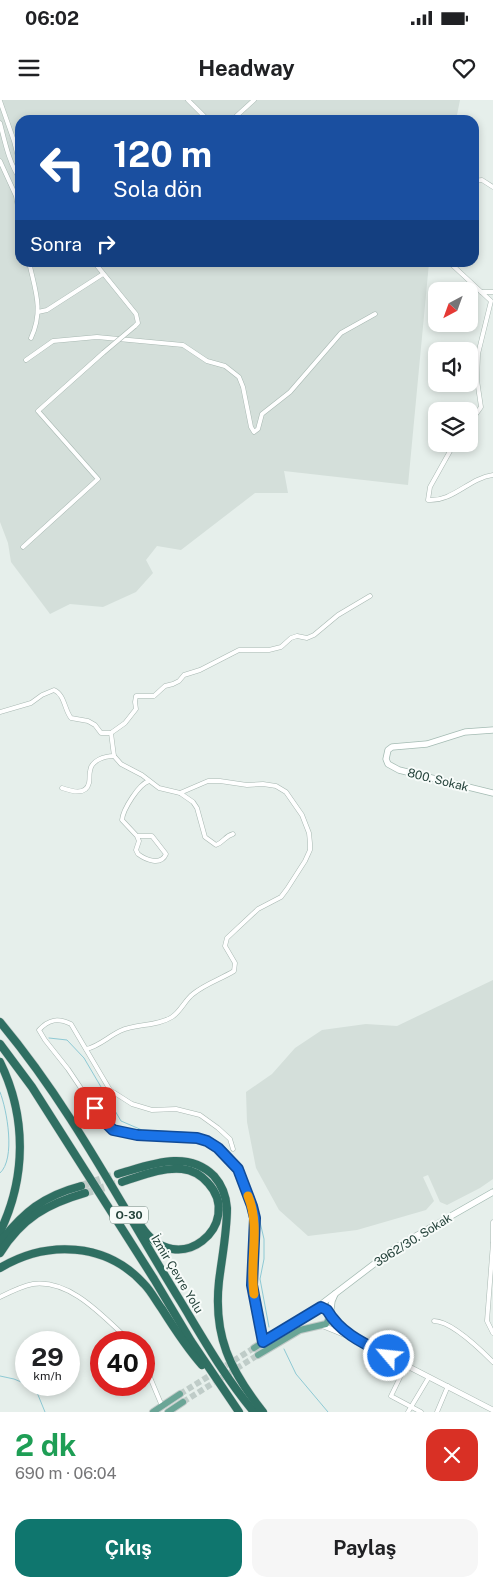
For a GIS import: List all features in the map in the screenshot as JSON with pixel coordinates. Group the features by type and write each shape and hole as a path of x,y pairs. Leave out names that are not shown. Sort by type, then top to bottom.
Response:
{"highway":[{"name":"İzmir Çevre Yolu","path":"0,1022 41,1075 107,1176 218,1363 254,1412"},
{"name":"İzmir Çevre Yolu","path":"0,1044 32,1087 154,1279 191,1341 224,1392 240,1412"},
{"path":"0,1062 14,1099 20,1139 16,1187 8,1214 0,1232"},
{"path":"118,1174 164,1162 184,1161 200,1165 211,1173 220,1184 227,1208 218,1296 221,1331 232,1366 263,1412"},
{"path":"107,1176 146,1234 164,1246 179,1250 196,1246 207,1237 216,1222 219,1207 217,1196 212,1186 196,1172 171,1169 122,1182"},
{"path":"0,1242 16,1222 35,1206 63,1191 83,1189 36,1213 14,1234 0,1253"},
{"path":"0,1268 29,1254 57,1249 87,1252 118,1264 133,1273 145,1285 189,1351 224,1392"}],"main road":[{"name":"800. Sokak","path":"493,730 465,732 427,744 392,747 388,750 386,759 388,764 399,770 493,793"},
{"name":"3962/30. Sokak","path":"315,1309 394,1248 493,1192"},
{"path":"258,1355 300,1330 328,1322 332,1301 336,1292"},
{"path":"254,1348 315,1309 323,1308 327,1310 330,1316"},
{"path":"315,1309 312,1319 314,1323 321,1325"},
{"path":"153,1412 180,1394"},
{"path":"168,1412 183,1402"}],"street":[{"path":"188,100 203,115"},
{"path":"238,115 254,100"},
{"path":"0,101 15,145"},
{"path":"0,123 15,170"},
{"path":"0,162 15,194"},
{"path":"479,180 493,187"},
{"path":"30,267 39,306 37,321 30,338"},
{"path":"23,547 98,479 38,410 138,323 136,314 98,267"},
{"path":"455,267 491,301 478,354 477,380 481,407 478,411"},
{"path":"38,312 47,310 103,274"},
{"path":"481,292 493,292"},
{"path":"26,360 53,341 97,336 183,345 207,361 225,366 239,377 243,387 251,427 254,432 258,429 262,414 290,392 341,333 375,314"},
{"path":"450,452 430,487 428,500 438,501 476,479 493,475"},
{"path":"0,712 31,703 42,694 54,690 60,694 67,713 71,718 88,721 95,725 101,733 111,733 125,723 136,709 136,696 154,696 165,686 179,681 184,675 206,667 239,650 269,650 281,647 291,638 297,636 307,638 314,635 338,615 370,596"},
{"path":"111,733 114,756 121,764 159,788 180,793 193,802 197,808 204,837 207,840 216,845 221,843 227,836 233,834"},
{"path":"62,788 80,792 87,788 93,764 106,756 114,756"},
{"path":"137,836 152,836 162,847 166,857 163,860 153,861 138,854 136,850 139,841 137,836 122,820 122,815 140,786 149,780"},
{"path":"86,1049 128,1027 138,1024 155,1024 173,1016 193,994 234,971 235,963 225,946 227,938 258,909 280,897 287,889 308,854 309,833 302,815 286,792 276,786 263,784 248,786 208,781 180,793"},
{"path":"234,1148 230,1139 200,1115 176,1108 152,1110 132,1104 110,1090 72,1024 64,1020 52,1020 44,1024 39,1030 101,1118 113,1130 137,1135 197,1138 207,1141 218,1148 238,1169 255,1218 252,1285 263,1342"},
{"path":"493,1222 487,1321 493,1332"},
{"path":"0,1297 32,1284 49,1284 68,1290 80,1298 118,1331"},
{"path":"330,1316 354,1338"},
{"path":"434,1321 438,1321 463,1335 493,1362"},
{"path":"321,1325 354,1338 493,1410"},
{"path":"406,1366 391,1396 421,1412"},
{"path":"408,1412 429,1378"},
{"path":"437,1412 448,1386"},
{"path":"155,1389 162,1406"}],"shaded area":[{"path":"0,100 460,100 457,115 15,115 15,267 429,267 408,485 284,471 288,493 255,493 181,550 157,546 146,560 153,573 136,592 103,607 70,604 50,614 11,562 8,543 0,522"},
{"path":"493,980 493,1179 447,1205 440,1202 428,1175 423,1177 434,1201 426,1210 357,1230 308,1236 279,1210 256,1168 247,1122 246,1092 272,1074 295,1048 322,1030 366,1024 397,1026"}],"waterway":[{"path":"49,1038 67,1040 84,1058 121,1121 142,1130 196,1133 211,1138 225,1147 241,1167 256,1205 264,1239 264,1259 260,1279 269,1327"},
{"path":"0,1092 9,1134 8,1157 0,1173"},
{"path":"284,1349 296,1374 328,1412"},
{"path":"0,1376 15,1379"},
{"path":"38,1396 45,1412"}],"tunnel":[{"path":"81,1186 118,1174"},
{"path":"85,1193 122,1182"},
{"path":"180,1394 254,1348"},
{"path":"183,1402 258,1355"}],"slow traffic":[{"path":"248,1196 255,1218 252,1259 254,1294"}],"route":[{"path":"95,1108 101,1118 113,1130 137,1135 197,1138 207,1141 227,1156 238,1169 255,1218 252,1285 263,1342 321,1307 327,1310 340,1327 354,1338 389,1356"}]}
